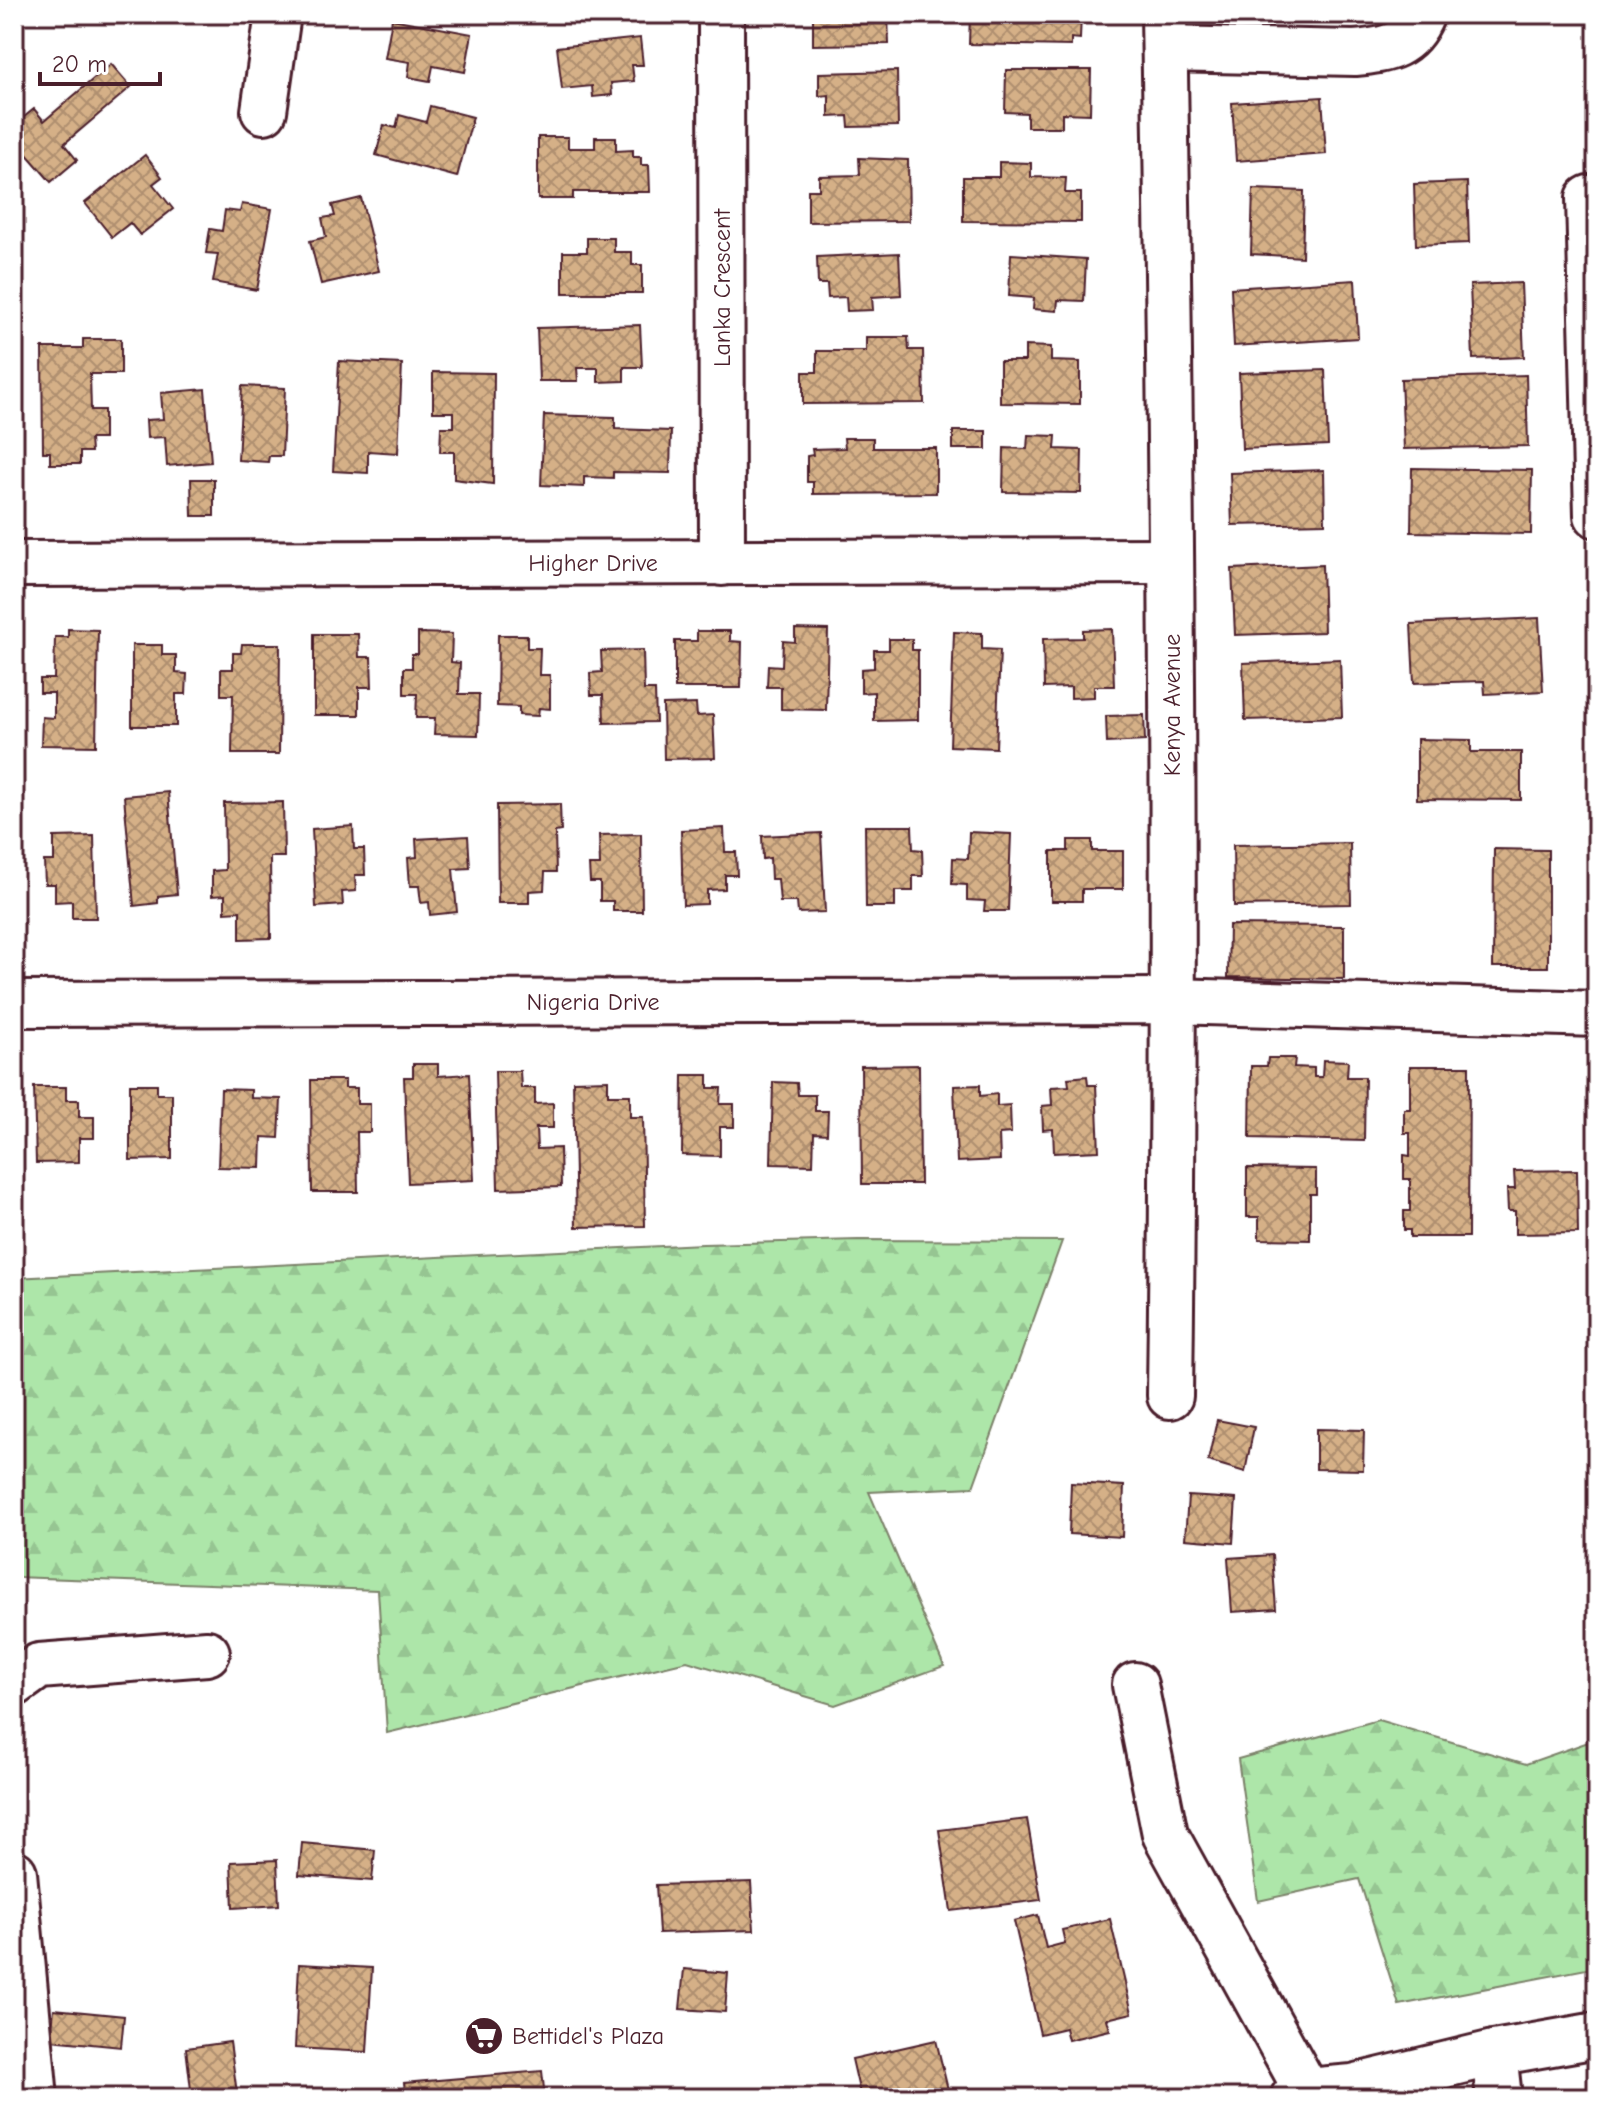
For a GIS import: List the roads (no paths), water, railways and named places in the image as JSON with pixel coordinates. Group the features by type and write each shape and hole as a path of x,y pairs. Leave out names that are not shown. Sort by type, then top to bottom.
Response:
{"street":[{"path":"264,111 278,14"},
{"name":"Lanka Crescent","path":"721,14 722,563"},
{"path":"1164,32 1355,53 1385,50 1404,43 1422,14"},
{"name":"Kenya Avenue","path":"1164,32 1171,561 1170,1396"},
{"path":"1589,198 1597,515"},
{"name":"Higher Drive","path":"14,564 1171,561"},
{"name":"Nigeria Drive","path":"14,1004 1172,1001 1597,1014"},
{"path":"14,1684 39,1666 207,1653"},
{"path":"1135,1685 1165,1834 1300,2095 1353,2087 1494,2053 1597,2035"},
{"path":"14,1873 35,2098"},
{"path":"1494,2053 1499,2098"}],"place":[{"name":"Bettidel's Plaza","path":"484,2036"}]}
